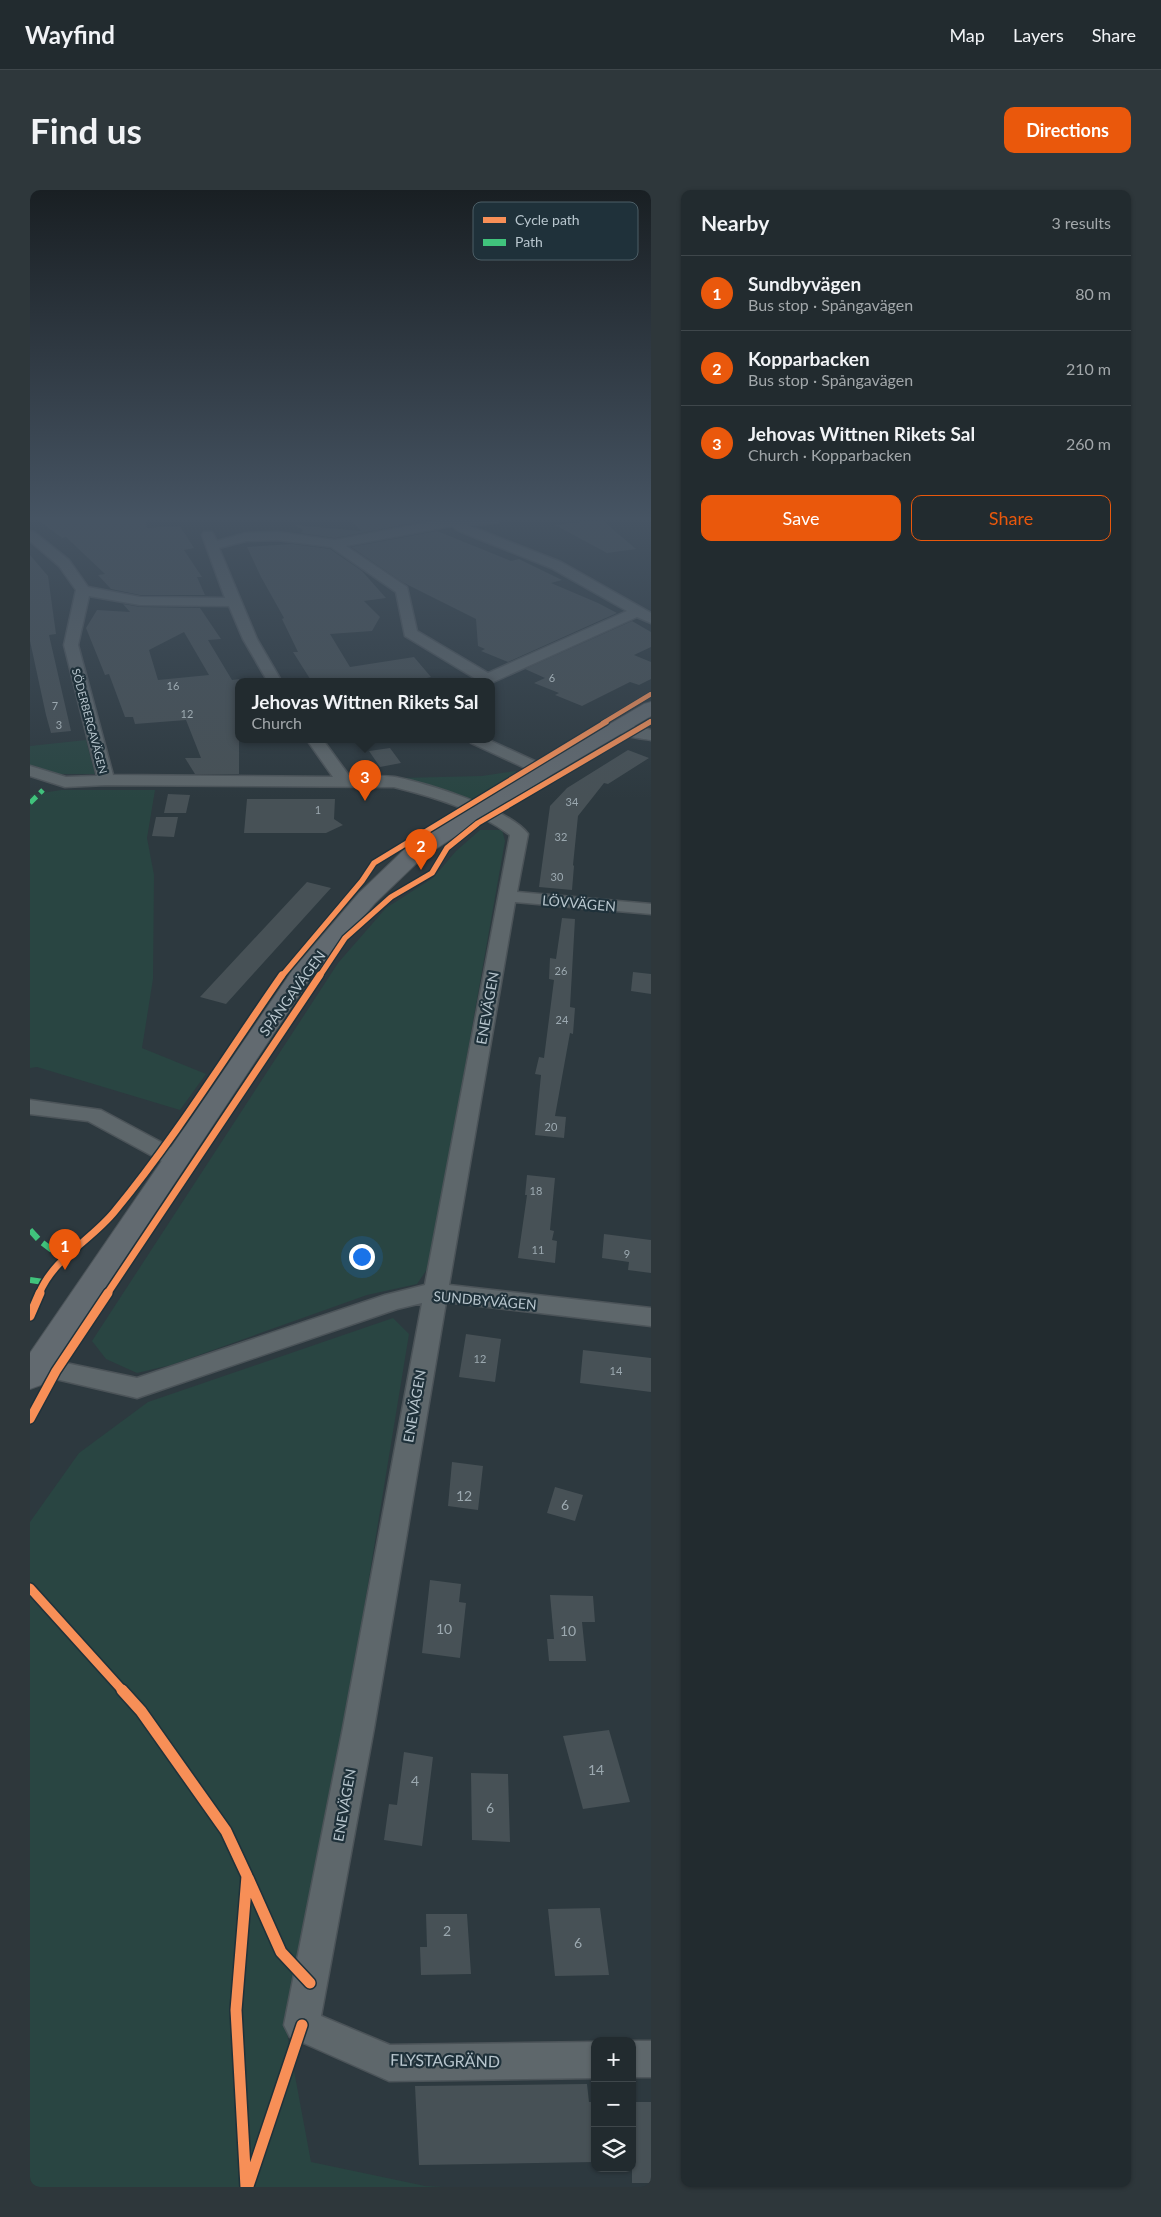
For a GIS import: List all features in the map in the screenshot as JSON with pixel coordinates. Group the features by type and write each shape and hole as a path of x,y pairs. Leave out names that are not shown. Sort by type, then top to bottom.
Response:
{"street":[{"name":"SÖDERBERGAVÄGEN","path":"78,613 71,645 106,780"},
{"path":"240,613 250,639 273,678"},
{"path":"406,613 410,633 479,678"},
{"path":"491,678 633,613"},
{"name":"SPÅNGAVÄGEN","path":"33,1371 300,976 367,898 415,852 544,771 651,708"},
{"path":"620,727 633,732 651,735"},
{"path":"317,743 345,782"},
{"path":"483,743 544,771"},
{"path":"30,771 65,782 106,780 394,782 415,787 479,811"},
{"name":"ENEVÄGEN","path":"302,2025 332,1876 434,1292 519,834 508,824 479,811"},
{"name":"LÖVVÄGEN","path":"507,896 651,910"},
{"path":"30,1107 93,1115 176,1160"},
{"name":"SUNDBYVÄGEN","path":"33,1371 137,1388 394,1301 434,1292 651,1317"},
{"name":"FLYSTAGRÄND","path":"302,2025 389,2063 591,2060"},
{"path":"636,2059 651,2059"}],"green space":[{"path":"86,740 95,774 52,774 30,766 30,746"},
{"path":"515,771 518,773 478,797 467,800 401,778 482,776"},
{"path":"61,790 155,790 147,838 154,875 153,979 142,1048 206,1074 180,1110 37,1067 30,1068 30,795"},
{"path":"480,830 502,830 505,841 430,1265 417,1284 367,1295 171,1365 137,1373 106,1359 92,1341 338,963 386,908 433,878 456,851"},
{"path":"393,1318 409,1334 324,1853 287,2033 311,2162 425,2186 444,2187 30,2187 30,1522 79,1453 148,1402"}],"building":[{"path":"30,613 53,613 56,634 49,635 71,731 51,733 30,641"},
{"path":"95,613 204,613 221,639 208,640 232,680 235,680 235,743 239,743 239,774 195,774 185,758 201,758 186,720 135,724 133,717 125,717 109,674 105,675 86,628","holes":["184,632 209,675 158,680 149,650"]},
{"path":"281,613 376,613 380,617 372,631 330,634 350,667 414,657 431,677 309,678 293,652 298,652 282,619 284,618"},
{"path":"464,613 617,613 508,662 481,651 485,649 478,646 476,619"},
{"path":"632,621 651,632 651,647 634,655 651,662 651,679 639,685 630,682 582,706 555,695 559,693 534,683 545,678 525,669"},
{"path":"390,748 401,763 380,767 369,751"},
{"path":"628,750 649,758 608,784 604,783 578,816 572,890 539,887 550,806 567,788"},
{"path":"168,794 190,795 186,813 164,813"},
{"path":"247,799 335,799 334,819 343,825 326,833 244,833"},
{"path":"156,817 178,817 174,837 152,836"},
{"path":"307,882 331,888 226,1004 200,997"},
{"path":"562,918 575,919 570,1007 575,1008 573,1034 570,1033 555,1116 566,1117 564,1138 535,1135 541,1075 535,1074 539,1057 544,1058 554,980 549,979 550,958 556,959"},
{"path":"633,972 651,974 651,994 631,991"},
{"path":"527,1175 555,1178 550,1230 554,1231 552,1240 557,1241 555,1263 518,1258 527,1195 525,1195"},
{"path":"604,1234 651,1240 651,1273 628,1270 629,1262 602,1258"},
{"path":"466,1334 501,1339 495,1382 459,1377"},
{"path":"583,1350 651,1358 651,1392 580,1383"},
{"path":"452,1462 483,1466 478,1510 448,1506"},
{"path":"555,1487 583,1495 575,1521 547,1513"},
{"path":"430,1580 461,1584 459,1602 466,1603 460,1658 422,1653"},
{"path":"550,1595 593,1596 595,1622 582,1622 586,1661 549,1661 547,1639 554,1639"},
{"path":"609,1730 630,1802 583,1809 563,1736"},
{"path":"404,1752 433,1757 422,1846 384,1840 389,1804 397,1805"},
{"path":"471,1773 508,1774 510,1842 472,1840"},
{"path":"600,1908 609,1975 555,1976 548,1909"},
{"path":"426,1914 467,1914 471,1974 421,1975 420,1947 427,1947"},
{"path":"587,2084 589,2102 591,2102 591,2162 419,2165 415,2086"},
{"path":"636,2102 651,2102 651,2183 632,2183 632,2172 636,2172"}],"marked path":[{"path":"30,803 43,790"},
{"path":"30,1230 40,1241 63,1258"},
{"path":"30,1280 44,1282"}],"cycle path":[{"path":"30,1316 44,1282 63,1258 114,1213 160,1151 284,973 362,881 374,863 651,694"},
{"path":"30,1419 56,1371 345,938 391,897 432,873 447,848 478,823 651,721"},
{"path":"30,1588 141,1711 226,1831 247,1876 236,2010 246,2187"},
{"path":"248,1878 281,1952 310,1983"},
{"path":"248,2186 302,2025"}],"place":[{"name":"Jehovas Wittnen Rikets Sal","path":"365,801"},
{"name":"Kopparbacken","path":"421,870"},
{"name":"Sundbyvägen","path":"65,1270"}]}
